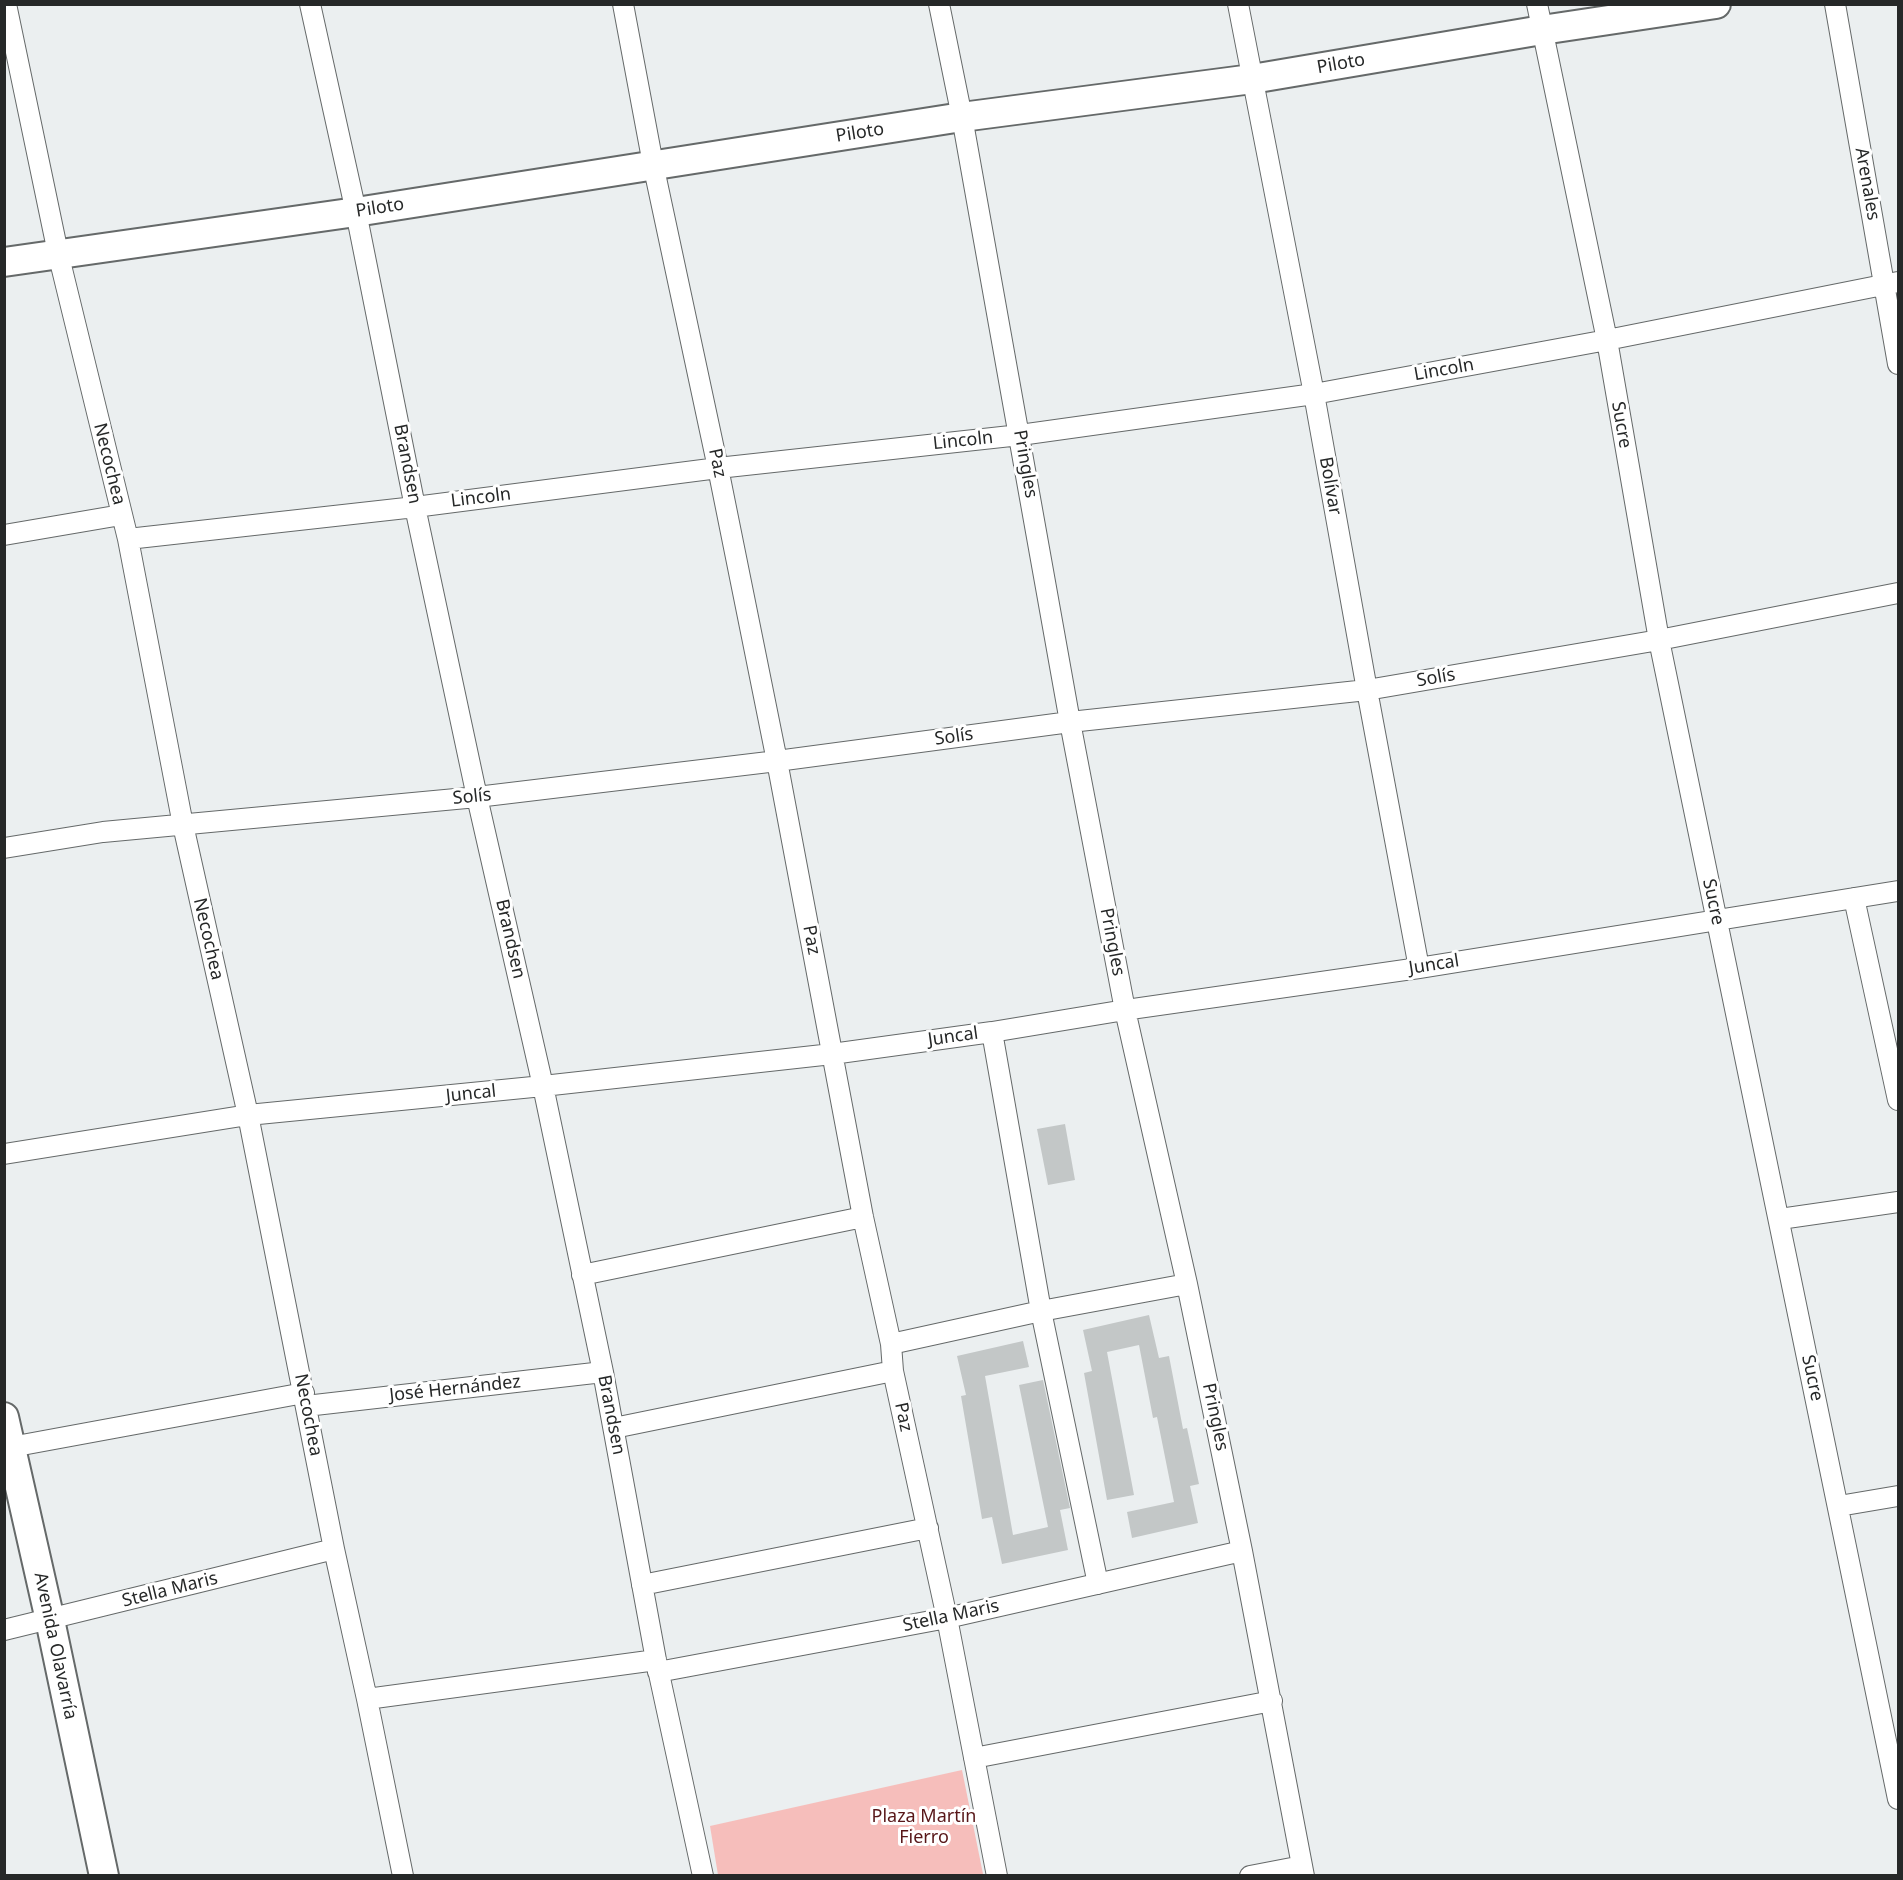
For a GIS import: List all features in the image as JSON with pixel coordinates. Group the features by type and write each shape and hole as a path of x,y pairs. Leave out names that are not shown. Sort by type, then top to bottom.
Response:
{"main road":[{"name":"Piloto","path":"4,262 356,212 962,117 1252,79 1539,17 1716,4"},
{"name":"Avenida Olavarría","path":"4,1417 104,1875"}],"street":[{"name":"Necochea","path":"6,4 58,253 128,539 183,825 248,1115 334,1549 368,1699 403,1875"},
{"name":"Brandsen","path":"310,4 356,212 477,796 543,1086 603,1372 657,1666 704,1875"},
{"name":"Paz","path":"623,4 653,164 718,468 777,761 863,1217 891,1344 893,1371 947,1618 997,1875"},
{"name":"Pringles","path":"939,4 962,117 1070,722 1125,1010 1187,1284 1272,1701 1303,1871"},
{"name":"Bolívar","path":"1238,4 1314,394 1366,690 1419,968"},
{"name":"Arenales","path":"1835,4 1892,283 1899,364"},
{"name":"Sucre","path":"1539,17 1606,340 1659,640 1899,1798"},
{"name":"Lincoln","path":"128,539 416,507 718,468 1020,435 1314,394 1606,340 1892,283"},
{"path":"4,535 121,515"},
{"name":"Solís","path":"4,849 103,832 477,796 777,761 1070,722 1366,690 1659,640 1899,593"},
{"name":"Juncal","path":"4,1154 248,1115 543,1086 832,1054 992,1032 1125,1010 1419,968 1899,891"},
{"path":"1854,898 1899,1100"},
{"path":"992,1032 1041,1311 1098,1584"},
{"path":"1780,1219 1899,1202"},
{"path":"582,1275 863,1217"},
{"path":"891,1344 1041,1311 1187,1284"},
{"path":"614,1428 893,1371"},
{"name":"José Hernández","path":"11,1447 305,1400 603,1372"},
{"path":"1839,1506 1899,1496"},
{"path":"642,1585 928,1528"},
{"name":"Stella Maris","path":"4,1630 334,1549"},
{"name":"Stella Maris","path":"368,1699 657,1666 947,1618 1242,1551"},
{"path":"974,1758 1272,1701"},
{"path":"1250,1875 1303,1871"}],"green space":[{"name":"Plaza Martín Fierro","path":"962,1770 983,1874 971,1876 718,1875 710,1826"}],"building":[{"path":"1065,1124 1075,1180 1048,1185 1037,1129"},
{"path":"1149,1315 1159,1358 1169,1356 1183,1429 1187,1428 1199,1484 1190,1486 1198,1523 1132,1538 1127,1512 1174,1502 1157,1417 1153,1418 1139,1345 1107,1352 1134,1495 1107,1500 1084,1373 1092,1371 1083,1330"},
{"path":"1023,1341 1029,1367 985,1376 1013,1535 1048,1527 1019,1385 1043,1380 1070,1508 1060,1510 1068,1550 1002,1564 992,1517 982,1519 961,1396 966,1395 957,1356"}]}
